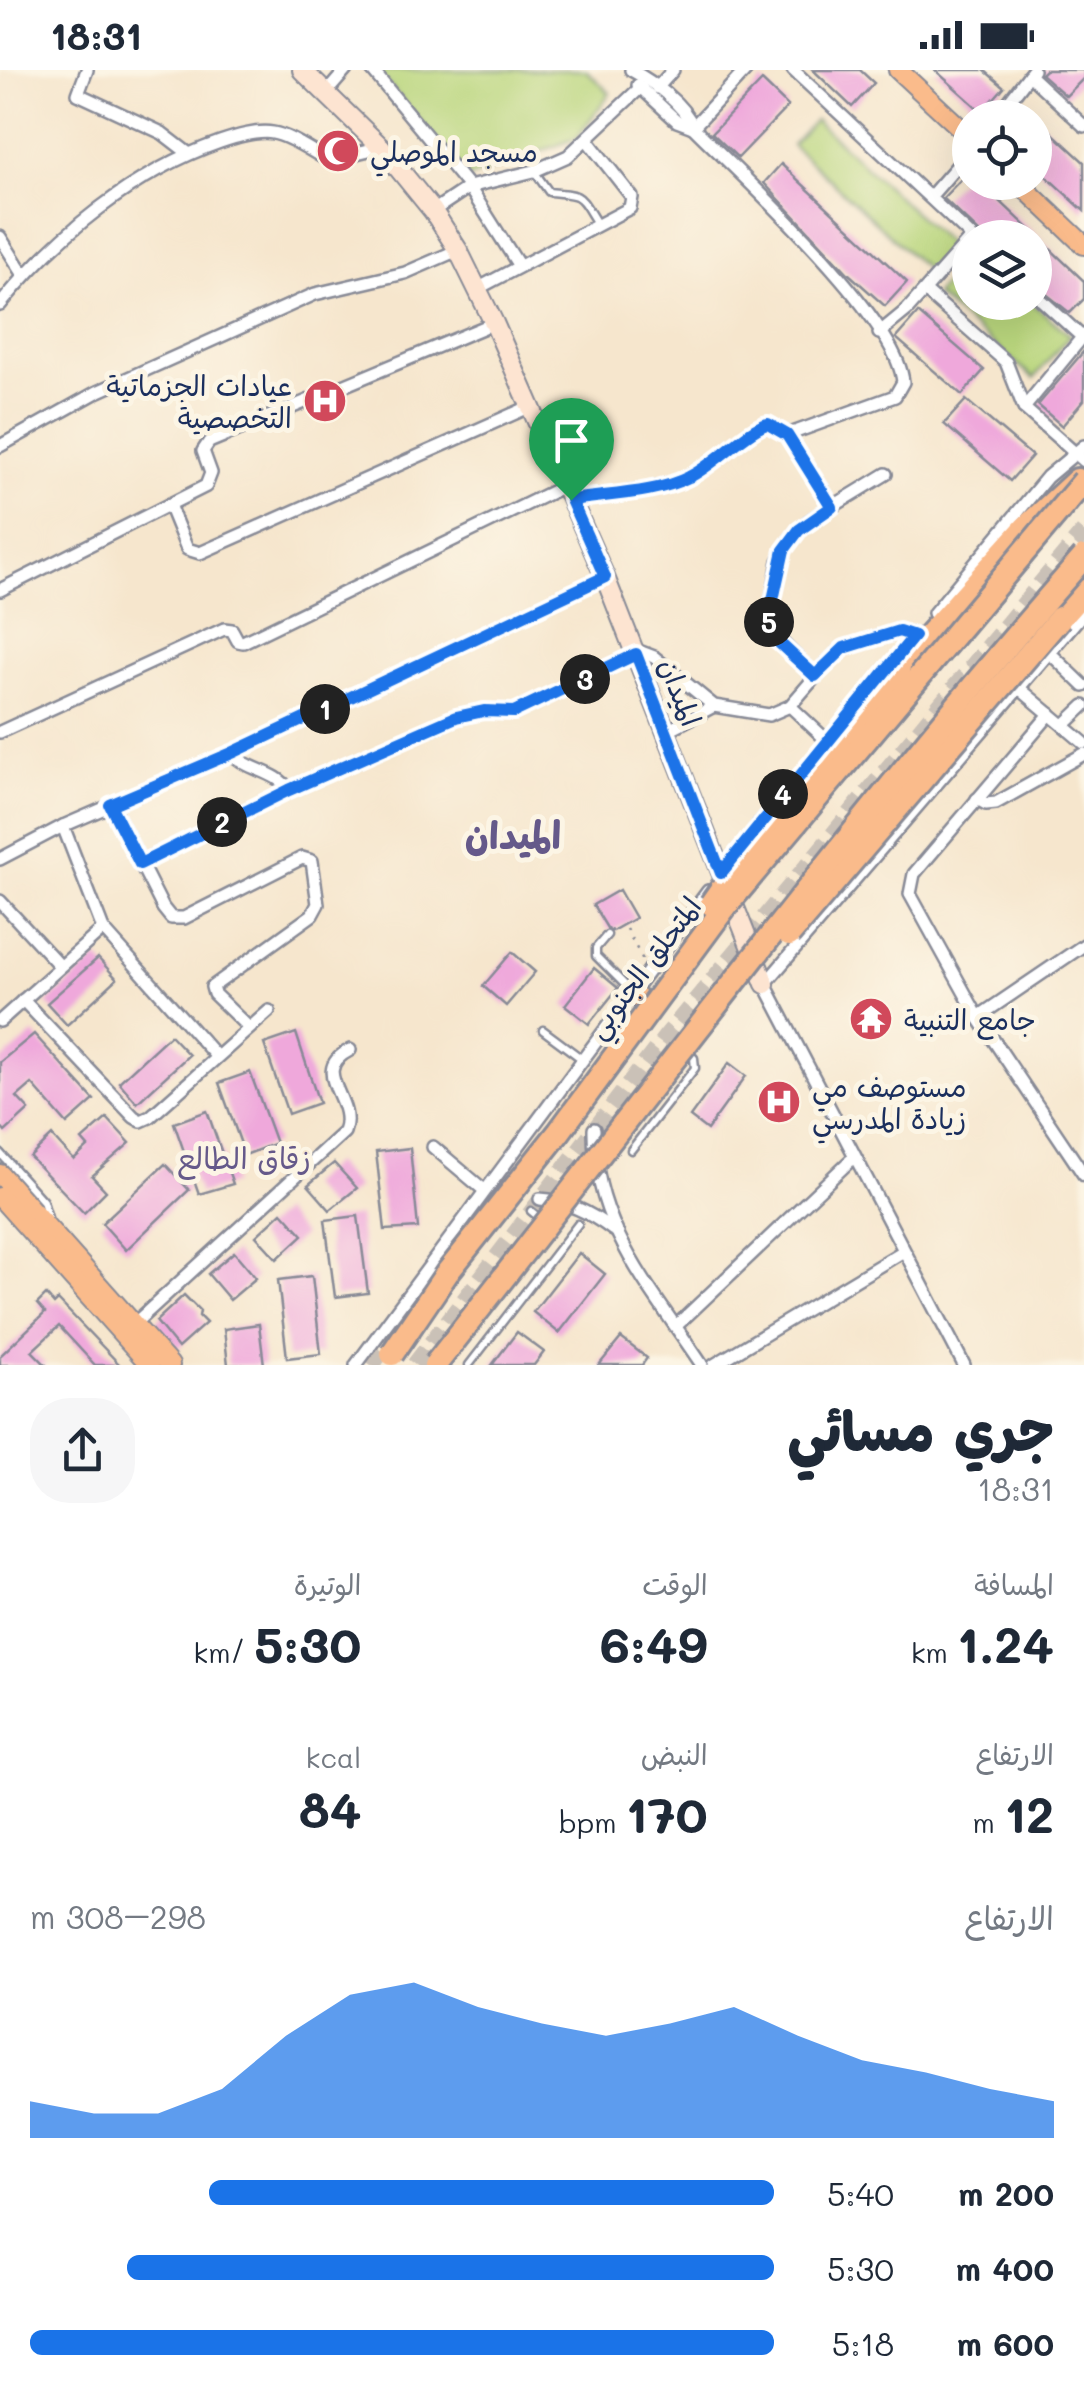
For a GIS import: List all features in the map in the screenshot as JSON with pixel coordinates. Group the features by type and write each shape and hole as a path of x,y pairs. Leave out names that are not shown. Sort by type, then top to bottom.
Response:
{"highway":[{"path":"642,1002 674,962 763,829 899,668 1047,504 1084,478"},
{"name":"المتحلق الجنوبي","path":"386,1361 447,1273 559,1132 642,1002 1084,478"},
{"path":"435,1365 681,1046 1084,556"},
{"path":"681,1046 727,1003 810,911 1084,591"}],"main road":[{"path":"898,70 952,120"},
{"path":"1037,200 1084,245"},
{"path":"0,1174 170,1365"},
{"path":"0,1197 150,1365"}],"street":[{"path":"87,70 78,94 162,133 188,153"},
{"name":"الميدان","path":"302,70 381,146 433,211 458,250 605,577 765,984 964,1365"},
{"path":"326,93 346,70"},
{"path":"372,70 470,187 519,266"},
{"path":"657,88 673,70"},
{"path":"693,127 746,70"},
{"path":"792,70 953,220"},
{"path":"633,72 644,76 687,116 693,127 804,238 832,269 898,362 902,376 896,396 787,435"},
{"path":"633,72 640,88 678,121 693,127"},
{"path":"1010,100 1031,72 1084,126"},
{"path":"433,211 470,187 534,171 568,156 640,88"},
{"path":"0,305 24,275 77,226 120,194 188,153 236,137 272,133 328,160 381,146"},
{"path":"476,289 626,212 632,196 588,140"},
{"path":"930,198 952,172"},
{"path":"0,237 24,275"},
{"path":"0,446 98,392 315,294 405,273 458,250"},
{"path":"880,333 952,260"},
{"path":"356,1365 582,1059 642,1002 648,970 721,873 1047,477 1081,453 1024,408 1006,362 925,291"},
{"path":"1024,408 1083,336 1052,309"},
{"path":"0,590 210,482 203,451 209,442 494,323"},
{"path":"168,505 187,548 200,553 528,407"},
{"path":"0,732 224,629 232,630 238,641 243,642 568,493 684,480 718,461 759,425 776,426 787,435 832,507"},
{"path":"815,676 774,638 769,618 784,550 799,530 886,474"},
{"path":"0,860 63,826 232,753 605,577"},
{"path":"765,984 1084,612"},
{"path":"140,864 289,790 456,717 484,711 514,712 636,654 650,654 714,706 769,716 790,706 844,648 899,631 914,636"},
{"path":"1049,652 1084,686"},
{"path":"1019,688 1084,743"},
{"path":"666,732 714,706"},
{"path":"790,706 851,764"},
{"path":"1064,726 1084,706"},
{"path":"1050,714 914,874 910,894 978,1017 1084,1175"},
{"path":"232,753 280,780 289,790"},
{"path":"977,799 986,804 996,803 1084,754"},
{"path":"110,805 166,914 178,920 298,860 312,861 318,904 312,915 212,987 214,994 248,1028"},
{"path":"63,826 103,929 216,1056"},
{"path":"0,901 60,966"},
{"path":"0,1021 103,929"},
{"path":"978,1017 1084,945"},
{"path":"24,1000 137,1120 150,1117 269,1011"},
{"path":"134,1324 344,1132 348,1116 331,1071 335,1060 350,1050"},
{"path":"594,1129 600,1192 614,1232 702,1365"},
{"path":"1067,1146 1084,1143"},
{"path":"433,1147 484,1190"},
{"path":"676,1326 854,1157"},
{"path":"540,1199 585,1211 614,1232"},
{"path":"714,1365 902,1252"},
{"path":"683,1365 693,1352"}],"lane":[{"path":"534,171 549,192 578,195 599,226"},
{"path":"607,935 596,948 596,956 642,1002"},
{"path":"543,1030 582,1059"},
{"path":"631,1150 695,1068 694,1058 681,1046"},
{"path":"0,1153 44,1201 48,1227"},
{"path":"531,1212 566,1240"},
{"path":"470,1365 578,1224"}],"path":[{"path":"626,929 648,970"}],"green space":[{"path":"376,70 586,70 610,93 577,138 469,178"},
{"path":"815,120 951,246 928,271 792,145"},
{"path":"952,275 952,309 935,295"},
{"path":"965,320 1052,320 1070,335 1034,378"}],"building":[{"path":"813,70 860,70 874,83 852,107"},
{"path":"935,70 984,70 1004,87 993,100 969,100"},
{"path":"1045,70 1084,70 1084,78 1066,96 1041,74"},
{"path":"762,81 788,106 738,158 712,133"},
{"path":"1052,133 1084,162 1084,211 1052,182"},
{"path":"781,164 907,282 885,306 849,274 764,183"},
{"path":"952,189 952,200 999,200 1020,220 966,220 943,198"},
{"path":"1052,251 1084,281 1084,299 1070,313 1052,299"},
{"path":"918,313 984,370 962,395 896,338"},
{"path":"1084,351 1084,400 1062,426 1038,405"},
{"path":"966,400 1032,456 1010,481 944,424"},
{"path":"619,890 635,918 612,931 593,905"},
{"path":"512,952 535,972 506,1006 483,986"},
{"path":"98,958 117,979 67,1025 47,1003"},
{"path":"594,968 618,988 589,1024 565,1005"},
{"path":"296,1033 319,1103 288,1114 264,1044"},
{"path":"34,1034 94,1100 67,1124 32,1084 17,1097 29,1110 5,1132 0,1126 0,1062"},
{"path":"170,1035 189,1055 137,1103 119,1082"},
{"path":"729,1063 746,1076 707,1130 690,1117"},
{"path":"250,1072 276,1143 245,1155 219,1083"},
{"path":"207,1111 233,1184 199,1194 174,1123"},
{"path":"107,1118 130,1143 92,1176 106,1191 84,1213 30,1157 52,1136 74,1160 88,1147 82,1140"},
{"path":"410,1148 418,1228 385,1230 376,1152"},
{"path":"334,1163 357,1188 330,1210 308,1185"},
{"path":"165,1164 189,1190 126,1250 102,1223"},
{"path":"282,1212 303,1235 277,1259 256,1236"},
{"path":"358,1216 368,1293 335,1297 325,1220"},
{"path":"234,1252 256,1278 230,1300 208,1274"},
{"path":"579,1253 605,1274 559,1333 533,1312"},
{"path":"312,1276 321,1354 287,1358 278,1280"},
{"path":"46,1295 54,1304 58,1300 120,1365 95,1365 59,1326 32,1351 46,1365 0,1365 0,1356 45,1313 37,1304"},
{"path":"184,1295 206,1323 178,1348 156,1321"},
{"path":"259,1324 264,1365 228,1365 224,1329"},
{"path":"517,1332 544,1352 534,1365 492,1365"},
{"path":"621,1338 647,1358 642,1365 599,1365"}],"tunnel":[{"path":"415,1365 666,1037 1084,532"},
{"path":"371,1365 395,1333"}],"place":[{"name":"مسجد الموصلي","path":"338,151"},
{"name":"عيادات الجزماتية التخصصية","path":"325,401"},
{"name":"جامع التنبية","path":"871,1019"},
{"name":"مستوصف مي زيادة المدرسي","path":"779,1102"}],"district":[{"name":"الميدان","path":"513,834"},
{"name":"زقاق الطالع","path":"244,1157"}],"route":[{"path":"759,425 776,426 787,435 832,507 799,530 779,561 769,618 774,638 815,676 844,648 899,631 914,636 721,873 636,654 514,712 470,712 456,717 289,790 140,864 110,805 232,753 605,577 571,500 684,480 718,461 759,425"}]}
